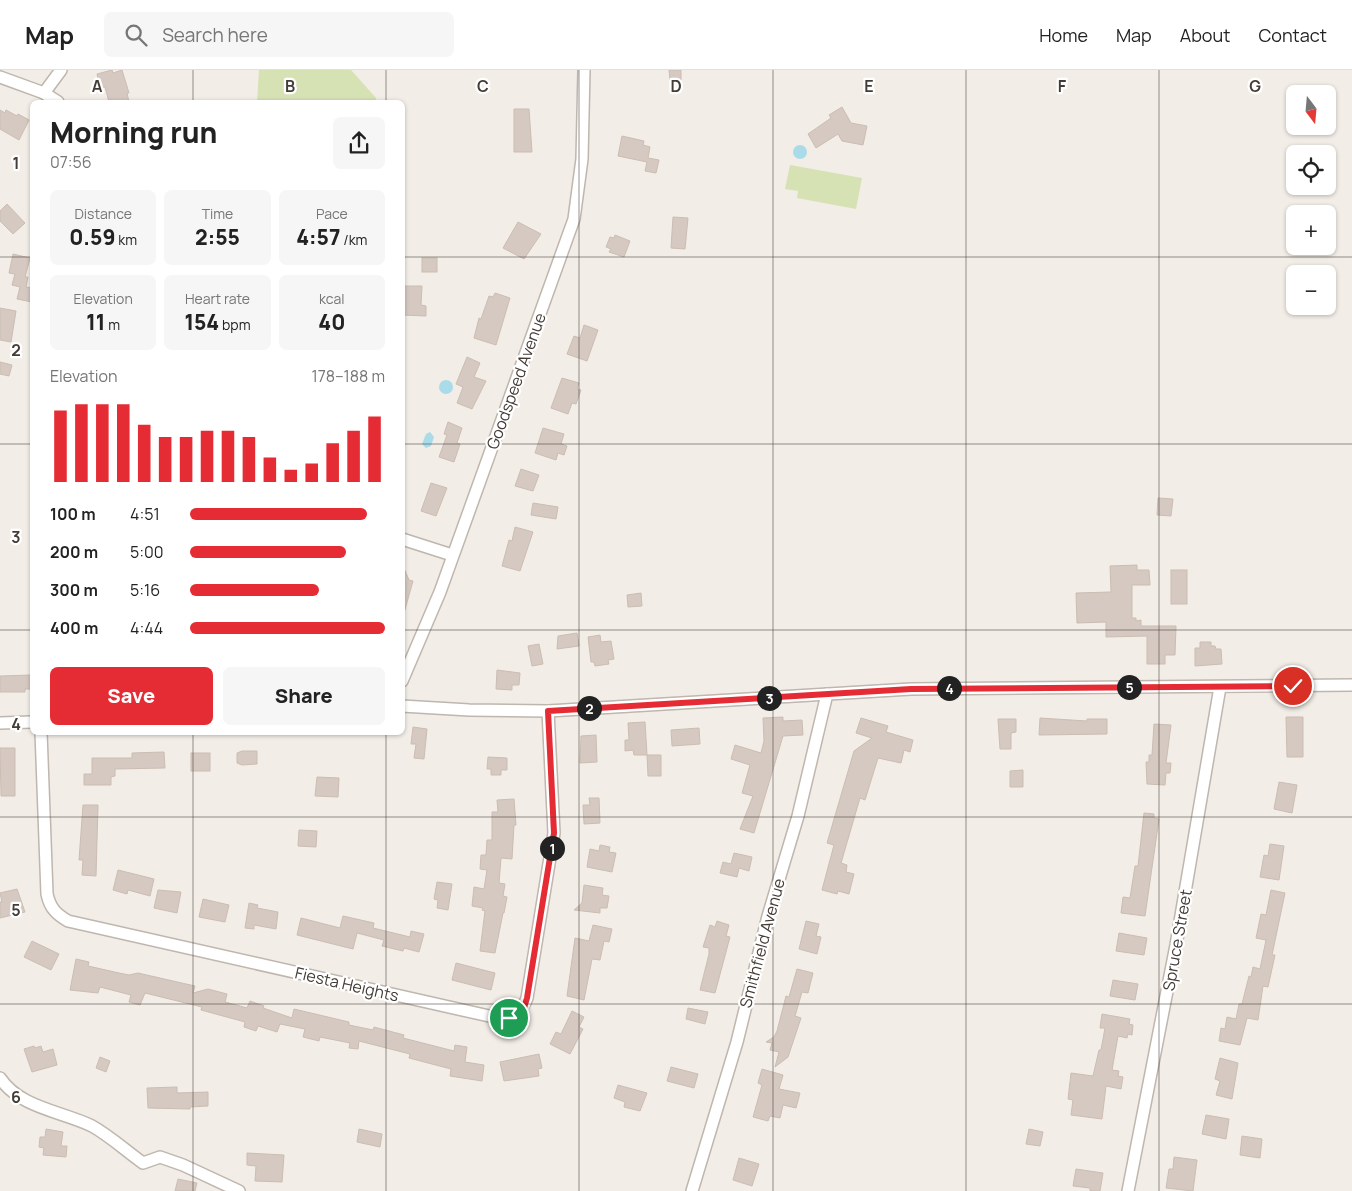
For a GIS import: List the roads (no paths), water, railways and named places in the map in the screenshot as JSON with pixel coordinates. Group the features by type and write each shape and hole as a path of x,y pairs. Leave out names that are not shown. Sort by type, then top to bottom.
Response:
{"street":[{"path":"44,92 61,70"},
{"name":"Goodspeed Avenue","path":"405,674 452,555 574,219 582,159 584,70"},
{"path":"0,77 44,92 55,100"},
{"path":"405,540 452,555"},
{"path":"405,706 469,710 548,711 827,694 974,688 1352,685"},
{"name":"Spruce Street","path":"1128,1191 1176,945 1220,687"},
{"name":"Smithfield Avenue","path":"692,1191 730,1068 768,916 798,816 827,694"},
{"name":"Fiesta Heights","path":"41,735 46,894 53,910 60,916 78,923 489,1016 509,1018 524,1008 527,998 553,840 554,816 548,711"},
{"path":"0,723 30,722"},
{"path":"0,1078 6,1087 18,1097 94,1127 143,1162 160,1157 183,1165 239,1191"}],"water":[{"path":"800,145 805,147 807,152 805,157 800,159 795,157 793,152 795,147"},
{"path":"443,380 449,380 453,387 449,394 443,394 439,390 439,384"},
{"path":"430,432 434,437 431,446 426,448 422,444 426,434"}]}
